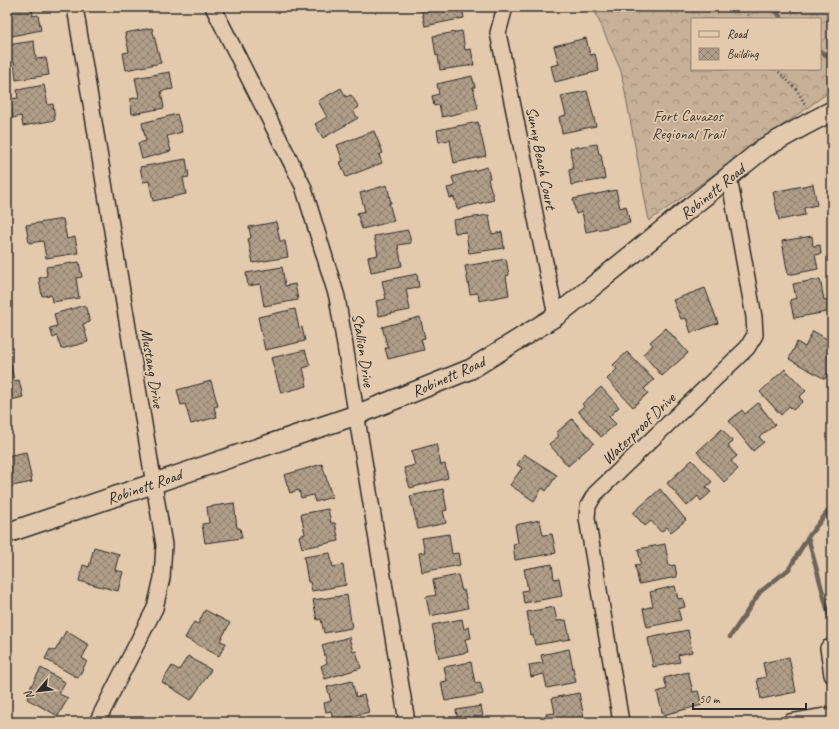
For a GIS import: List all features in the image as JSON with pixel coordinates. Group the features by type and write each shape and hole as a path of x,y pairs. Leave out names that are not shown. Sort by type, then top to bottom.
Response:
{"street":[{"name":"Mustang Drive","path":"75,7 164,545 162,578 155,608 97,722"},
{"name":"Stallion Drive","path":"213,7 303,186 337,297 407,722"},
{"name":"Sunny Beach Court","path":"505,7 498,33 556,316"},
{"name":"Robinett Road","path":"7,533 154,482 356,415 471,369 556,316 764,148 832,111"},
{"name":"Waterproof Drive","path":"621,722 588,518 588,506 595,494 747,348 755,335 754,317 729,177"},
{"path":"828,648 832,675"},
{"path":"790,722 832,715"}],"path":[{"path":"745,7 750,18"},
{"path":"777,70 797,90 814,120"}],"green space":[{"name":"Fort Cavazos Regional Trail","path":"593,7 832,7 832,90 649,221 621,71"}],"building":[{"path":"7,7 32,7 33,16 38,15 41,30 7,37"},
{"path":"421,7 462,7 464,18 425,26"},
{"path":"152,28 161,63 126,70 123,53 129,52 125,33"},
{"path":"462,31 465,50 471,49 474,65 440,70 433,36"},
{"path":"586,38 590,55 595,54 599,71 555,82 551,66 559,64 554,46"},
{"path":"34,41 36,59 46,58 49,75 16,80 14,62 7,63 7,45"},
{"path":"170,72 173,89 161,91 164,108 132,114 130,99 139,97 135,78"},
{"path":"472,76 478,109 442,117 439,105 434,106 432,96 439,94 437,84"},
{"path":"44,85 48,105 53,104 55,120 23,126 21,116 13,118 10,99 18,98 17,90"},
{"path":"341,88 346,97 351,95 359,107 353,111 358,118 323,138 315,124 327,117 318,101"},
{"path":"587,91 596,126 562,133 559,117 566,115 561,96"},
{"path":"177,114 182,132 167,136 171,151 142,159 138,143 146,141 142,123"},
{"path":"478,122 486,156 454,163 450,140 439,142 437,130"},
{"path":"374,131 383,153 379,155 382,163 346,177 340,162 343,161 337,145"},
{"path":"597,144 599,154 601,154 605,179 571,185 569,170 573,169 570,148"},
{"path":"186,159 189,177 183,178 186,194 153,201 149,181 143,182 140,167"},
{"path":"487,167 490,178 488,179 494,200 457,209 454,197 450,198 447,188 455,186 452,177"},
{"path":"813,184 817,205 804,208 805,215 779,220 773,192"},
{"path":"387,185 391,203 389,203 394,221 362,229 357,213 365,211 360,193"},
{"path":"616,190 620,208 626,206 630,223 586,232 582,212 576,214 573,199"},
{"path":"489,215 492,234 502,232 504,248 469,253 466,232 455,233 453,220"},
{"path":"63,219 67,239 75,237 78,253 46,258 43,241 29,243 26,225"},
{"path":"276,222 280,241 285,241 288,257 253,263 248,239 251,238 249,227"},
{"path":"408,230 411,243 398,245 402,266 371,272 368,257 378,255 374,236"},
{"path":"812,236 813,246 820,245 821,254 815,255 818,269 788,275 782,241"},
{"path":"506,259 509,275 506,276 509,295 479,301 478,293 470,294 465,266"},
{"path":"79,262 82,277 76,278 79,298 52,302 51,295 42,296 39,278 47,276 46,267"},
{"path":"282,267 285,286 295,284 298,300 264,306 260,284 248,286 246,273"},
{"path":"417,274 419,287 406,289 410,310 379,316 376,301 386,299 382,281"},
{"path":"820,279 824,300 830,299 832,311 794,318 790,300 796,298 793,284"},
{"path":"705,288 718,323 691,333 686,318 681,319 673,300"},
{"path":"85,305 90,322 83,324 88,342 61,349 57,336 53,338 50,328 57,326 54,314"},
{"path":"295,309 299,328 302,327 305,341 265,350 258,317"},
{"path":"420,317 425,338 421,339 424,350 388,359 385,348 388,348 382,327"},
{"path":"666,328 688,353 662,376 643,354 653,345 650,342"},
{"path":"813,331 832,342 832,352 828,360 832,362 832,365 825,379 789,359 797,342 805,347"},
{"path":"305,350 310,366 303,368 307,386 281,393 271,358"},
{"path":"627,352 654,380 644,389 648,393 633,407 607,379 617,369 613,365"},
{"path":"11,364 14,381 19,380 23,397 7,401 7,365"},
{"path":"785,369 806,391 799,397 803,401 793,410 789,406 781,415 760,392"},
{"path":"211,381 218,406 214,407 217,417 191,424 185,404 181,405 177,390"},
{"path":"601,387 619,407 609,417 616,424 601,437 578,411 584,406 582,404"},
{"path":"758,403 775,425 759,437 764,442 753,451 729,421 742,410 745,414"},
{"path":"572,419 594,443 568,466 549,444 559,436 556,433"},
{"path":"722,429 733,442 728,446 737,456 731,461 738,469 724,482 697,452"},
{"path":"436,444 441,465 445,464 448,478 410,488 404,468 415,465 411,451"},
{"path":"26,452 32,482 7,487 7,456"},
{"path":"524,454 557,475 546,491 542,488 534,501 510,485 522,468 517,465"},
{"path":"692,460 712,482 706,487 711,492 701,501 698,496 687,506 667,483"},
{"path":"322,464 332,497 315,502 313,495 301,498 299,490 290,493 284,475"},
{"path":"443,489 447,510 443,511 446,523 418,529 410,496"},
{"path":"660,489 686,520 671,532 667,527 661,532 651,521 645,526 633,513"},
{"path":"234,503 237,528 240,528 242,538 205,543 202,524 209,523 207,507"},
{"path":"328,509 331,523 335,523 339,541 302,548 299,536 305,534 301,514"},
{"path":"540,520 543,535 552,534 556,553 515,560 513,544 518,543 515,525"},
{"path":"449,534 452,554 458,553 460,565 422,572 419,553 425,552 422,538"},
{"path":"665,544 669,566 675,565 677,577 639,584 635,565 641,564 638,549"},
{"path":"94,547 119,554 115,570 123,572 118,591 79,581 83,565 89,567"},
{"path":"330,553 333,567 343,565 346,585 312,591 310,582 308,582 304,557"},
{"path":"552,564 554,579 559,578 562,596 524,603 522,591 528,590 524,569"},
{"path":"458,575 462,591 464,590 468,608 430,616 426,597 436,595 433,580"},
{"path":"675,586 678,599 683,598 685,607 678,609 681,620 647,627 643,609 653,606 650,592"},
{"path":"347,595 352,628 324,633 321,619 317,620 313,600"},
{"path":"554,607 557,621 566,620 570,639 535,645 533,635 531,636 527,612"},
{"path":"205,610 230,623 220,641 226,643 219,656 185,638 194,622 198,624"},
{"path":"462,619 464,629 469,627 471,638 465,639 468,652 439,658 432,625"},
{"path":"688,630 692,652 678,655 680,662 653,667 648,638"},
{"path":"66,631 89,645 82,658 87,661 78,678 45,659 50,649 55,651"},
{"path":"349,637 353,652 356,651 361,668 325,679 321,666 327,663 322,645"},
{"path":"569,649 576,682 547,688 544,674 531,677 529,665 543,663 541,655"},
{"path":"188,656 211,670 191,700 162,682 172,666 179,670"},
{"path":"789,657 796,692 761,699 757,679 766,677 763,663"},
{"path":"471,662 475,683 480,682 483,694 445,701 441,682 447,681 444,667"},
{"path":"41,668 65,682 59,694 68,698 58,716 27,699 32,689 30,688"},
{"path":"688,672 693,692 698,691 702,705 663,715 657,692 667,689 664,678"},
{"path":"352,681 356,697 364,695 369,712 334,721 331,711 326,712 324,703 331,701 327,687"},
{"path":"579,693 585,722 547,722 546,714 555,713 552,698"},
{"path":"481,706 484,722 458,722 456,710"}],"waterway":[{"path":"773,7 781,18"},
{"path":"821,52 832,59"},
{"path":"832,506 808,537 832,627"},
{"path":"730,637 760,592 789,569 808,537"}]}
